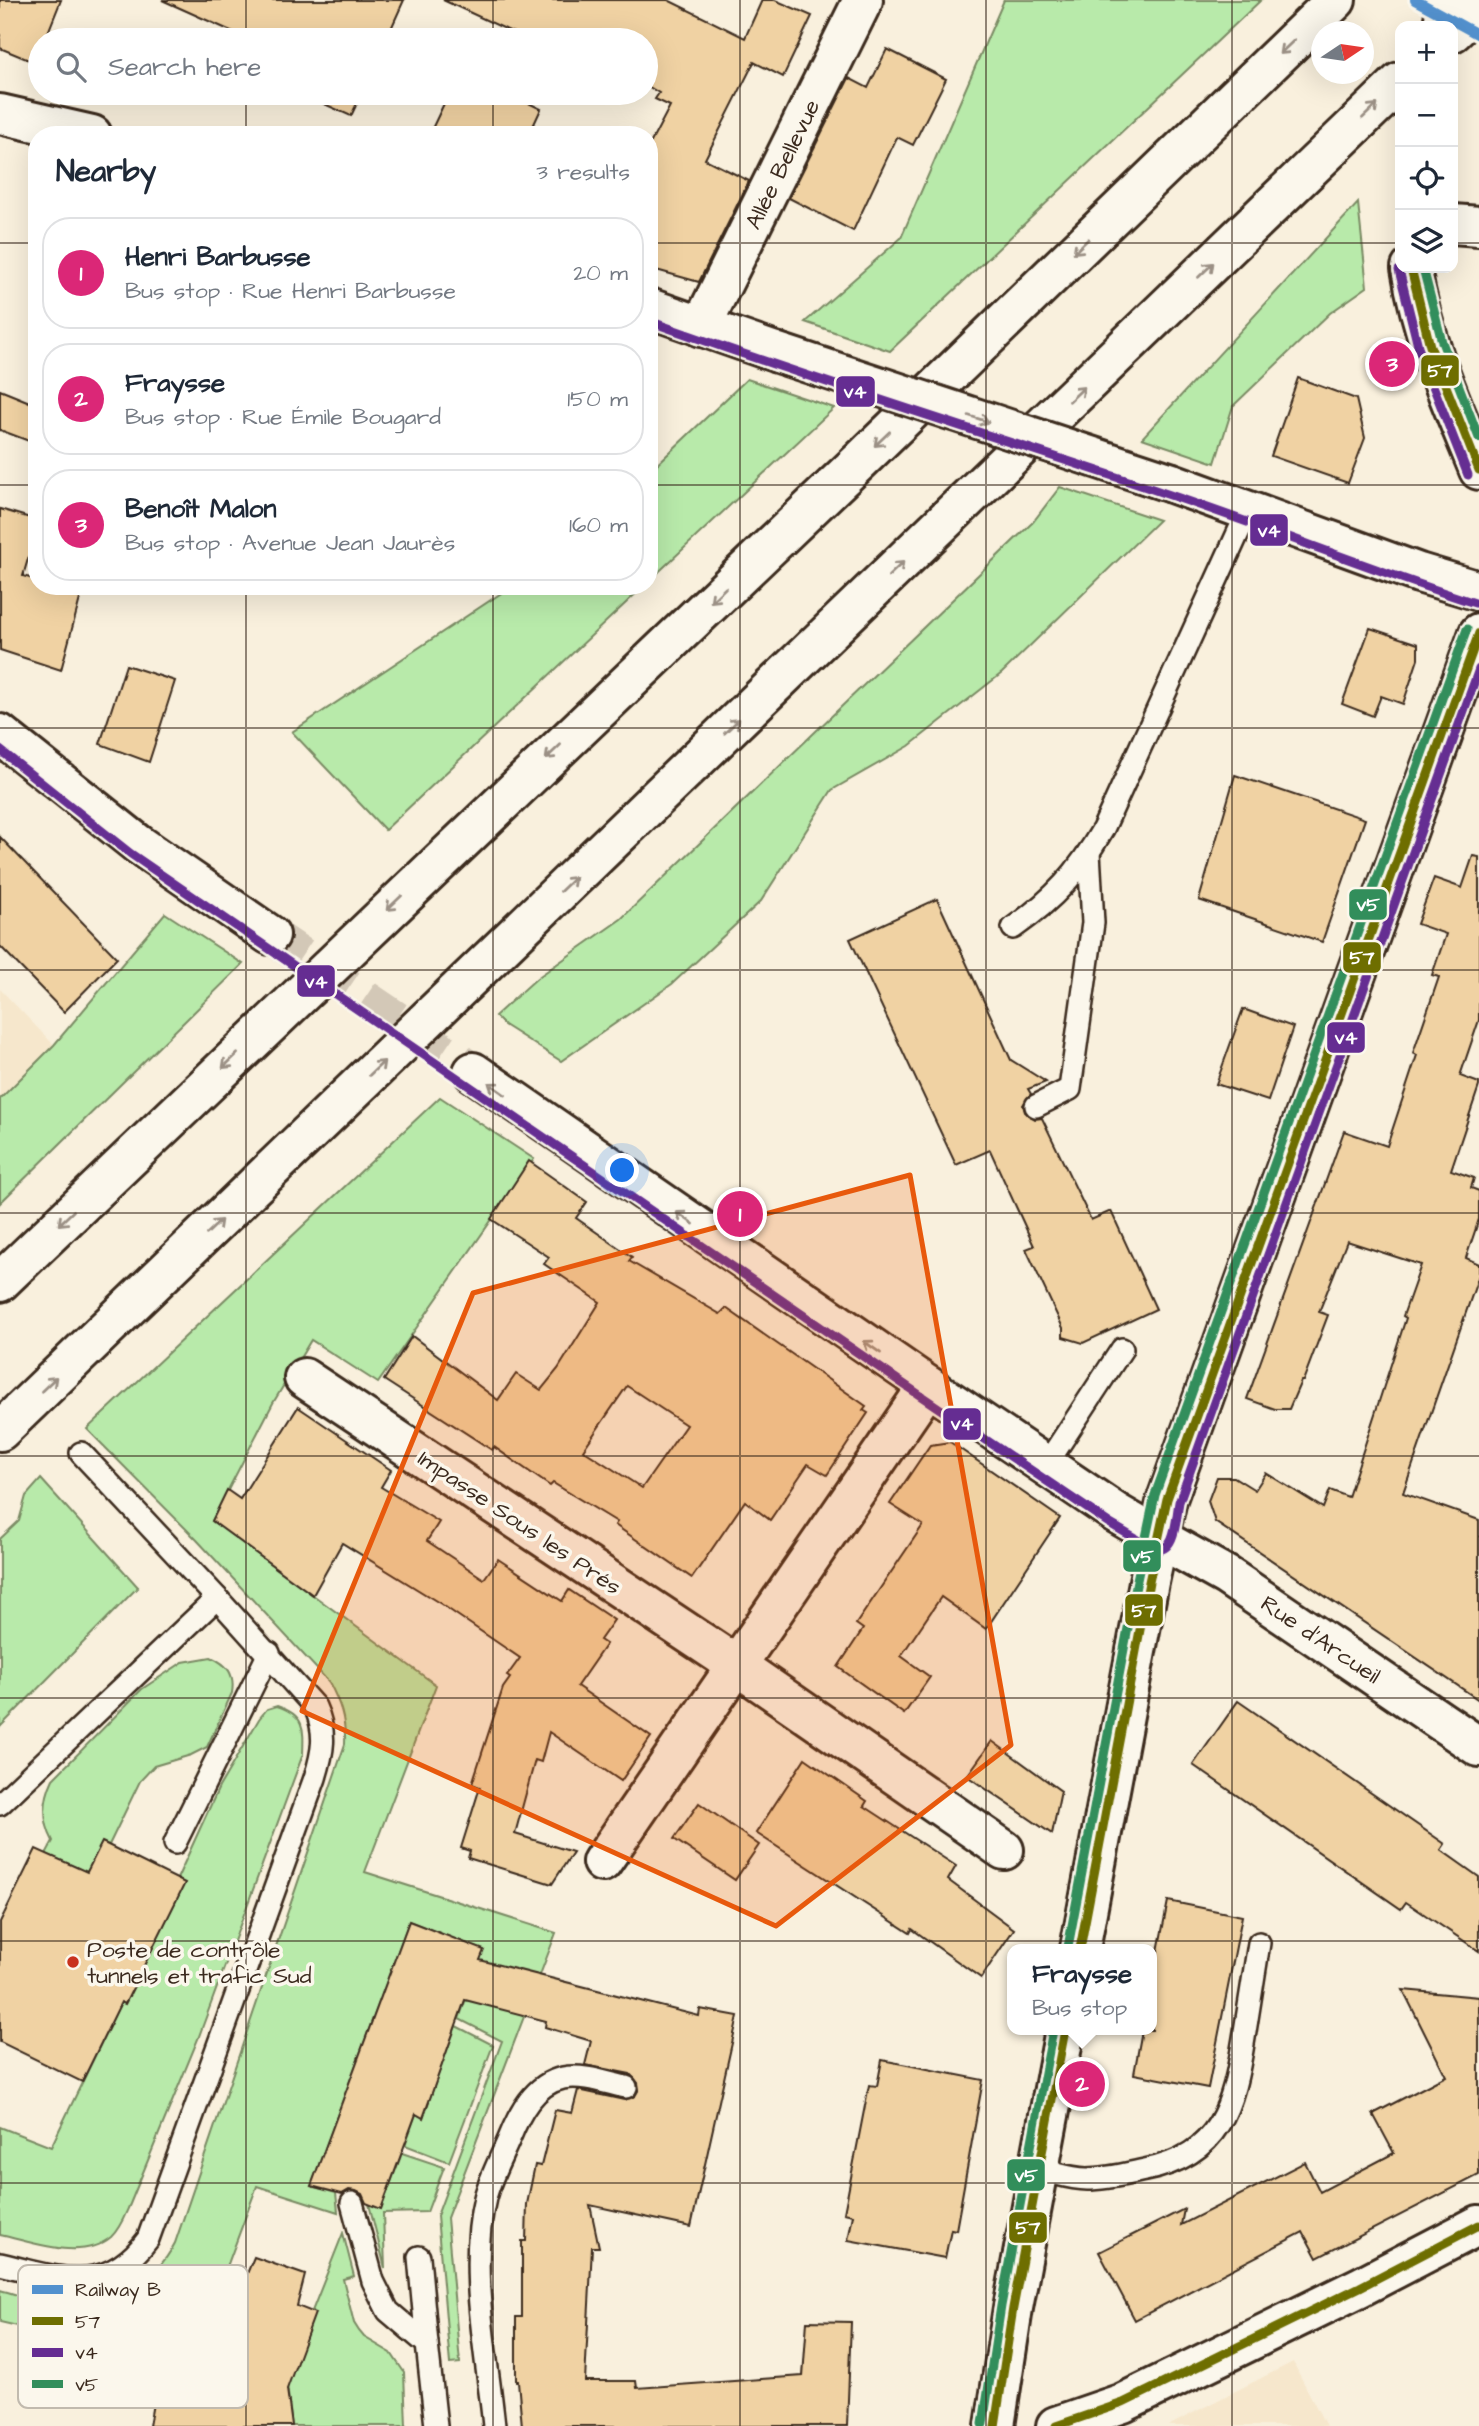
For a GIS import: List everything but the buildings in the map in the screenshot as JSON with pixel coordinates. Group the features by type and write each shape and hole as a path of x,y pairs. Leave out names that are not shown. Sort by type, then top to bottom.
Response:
{"main road":[{"name":"Allée Bellevue","path":"701,327 863,0"},
{"path":"0,1283 1336,0"},
{"path":"1419,21 1421,0"},
{"path":"1444,21 1447,0"},
{"path":"1458,27 1479,7"},
{"path":"0,1431 1398,84"},
{"path":"0,114 53,126"},
{"path":"1458,224 1479,226"},
{"path":"1412,273 1421,320 1432,354 1479,470"},
{"path":"658,311 1172,483 1419,573 1479,591"},
{"path":"1081,1944 1146,1595 1172,1486 1479,633"},
{"path":"0,734 138,844 270,935"},
{"name":"Rue d'Arcueil","path":"473,1072 1116,1513 1227,1576 1479,1746"},
{"name":"Impasse Sous les Prés","path":"304,1378 736,1665 1004,1850"},
{"path":"602,1861 928,1386"},
{"path":"995,2426 1013,2308 1064,2035"},
{"path":"1056,2426 1123,2403 1360,2287 1479,2225"}],"lane":[{"path":"1013,928 1056,894 1075,874 1103,828 1248,511"},
{"path":"1036,1106 1070,1089 1093,923 1089,852"},
{"path":"1046,1465 1122,1349"},
{"path":"81,1453 269,1653 315,1707 322,1721 324,1737 323,1752 148,2239 138,2253 123,2265"},
{"path":"0,1804 217,1598"},
{"path":"175,1843 269,1653"},
{"path":"1040,2170 1084,2179 1166,2166 1200,2147 1216,2131 1230,2104 1239,2067 1259,1943"},
{"path":"494,2426 479,2279 478,2240 486,2197 516,2121 527,2102 544,2086 562,2078 578,2077 626,2087"},
{"path":"352,2203 373,2281 388,2311 427,2344"},
{"path":"419,2257 436,2426"},
{"path":"0,2264 18,2268"}],"highlighted area":[{"path":"910,1175 1011,1745 776,1926 302,1711 473,1293"}],"shaded area":[{"path":"0,989 54,1045 0,1099"},
{"path":"1293,2362 1326,2426 1168,2426 1220,2399"}],"green space":[{"path":"1004,0 1261,0 890,351 805,322 901,238"},
{"path":"1358,203 1367,287 1330,313 1233,406 1215,463 1142,438"},
{"path":"747,379 834,408 658,573 658,463"},
{"path":"1060,487 1159,520 1002,673 909,746 832,790 761,901 672,984 561,1061 504,1025 495,1016 537,978 621,919 1033,522"},
{"path":"498,595 634,595 385,830 292,732"},
{"path":"165,913 243,964 0,1203 0,1099 54,1045"},
{"path":"440,1097 534,1159 378,1383 311,1340 273,1403 212,1521 436,1685 365,1872 556,1933 447,2218 460,2363 450,2364 437,2216 502,2041 459,2019 483,1950 409,1921 311,2186 336,2193 338,2212 257,2186 228,2265 160,2265 175,2243 345,1744 344,1727 342,1712 329,1682 197,1540 87,1429"},
{"path":"41,1479 138,1587 0,1727 0,1539 19,1521 26,1496"},
{"path":"211,1657 229,1671 233,1686 207,1747 191,1755 154,1766 140,1781 109,1845 102,1843 82,1882 76,1867 46,1854 53,1841 45,1810 53,1779 142,1689 183,1662"},
{"path":"277,1706 298,1718 303,1730 303,1754 198,2039 122,2222 111,2237 86,2248 57,2248 0,2235 0,2127 51,2147 121,2002 125,2004 184,1884 177,1879 219,1787 259,1719 267,1709"},
{"path":"456,2026 493,2045 449,2162 405,2145 416,2114 423,2117"},
{"path":"402,2153 444,2167 427,2212 383,2213 385,2268 369,2204 381,2209"},
{"path":"343,2233 354,2276 343,2279 354,2323 364,2337 391,2353 404,2372 406,2426 292,2426 286,2377"},
{"path":"0,2290 18,2295 18,2326 0,2322"}],"tunnel":[{"path":"270,935 473,1072"}],"rail line":[{"name":"B","path":"1415,0 1479,35"}],"transit line":[{"name":"v4","path":"1400,273 1419,350 1468,475"},
{"name":"57","path":"1412,273 1430,346 1479,470"},
{"name":"v5","path":"1424,273 1442,342 1479,438"},
{"name":"v4","path":"658,324 1201,505 1475,603"},
{"name":"v5","path":"1069,1944 1155,1495 1467,629"},
{"name":"57","path":"1081,1944 1167,1499 1479,633"},
{"name":"v4","path":"0,750 131,854 1109,1523 1153,1549 1161,1549 1171,1541 1174,1534 1179,1502 1479,669"},
{"name":"v5","path":"983,2424 1001,2306 1052,2035"},
{"name":"57","path":"995,2426 1013,2308 1064,2035"},
{"name":"57","path":"1056,2426 1123,2403 1360,2287 1479,2225"}],"place":[{"name":"Benoît Malon","path":"1392,364"},
{"name":"Henri Barbusse","path":"740,1214"},
{"name":"Poste de contrôle tunnels et trafic Sud","path":"73,1962"},
{"name":"Fraysse","path":"1082,2084"}]}
